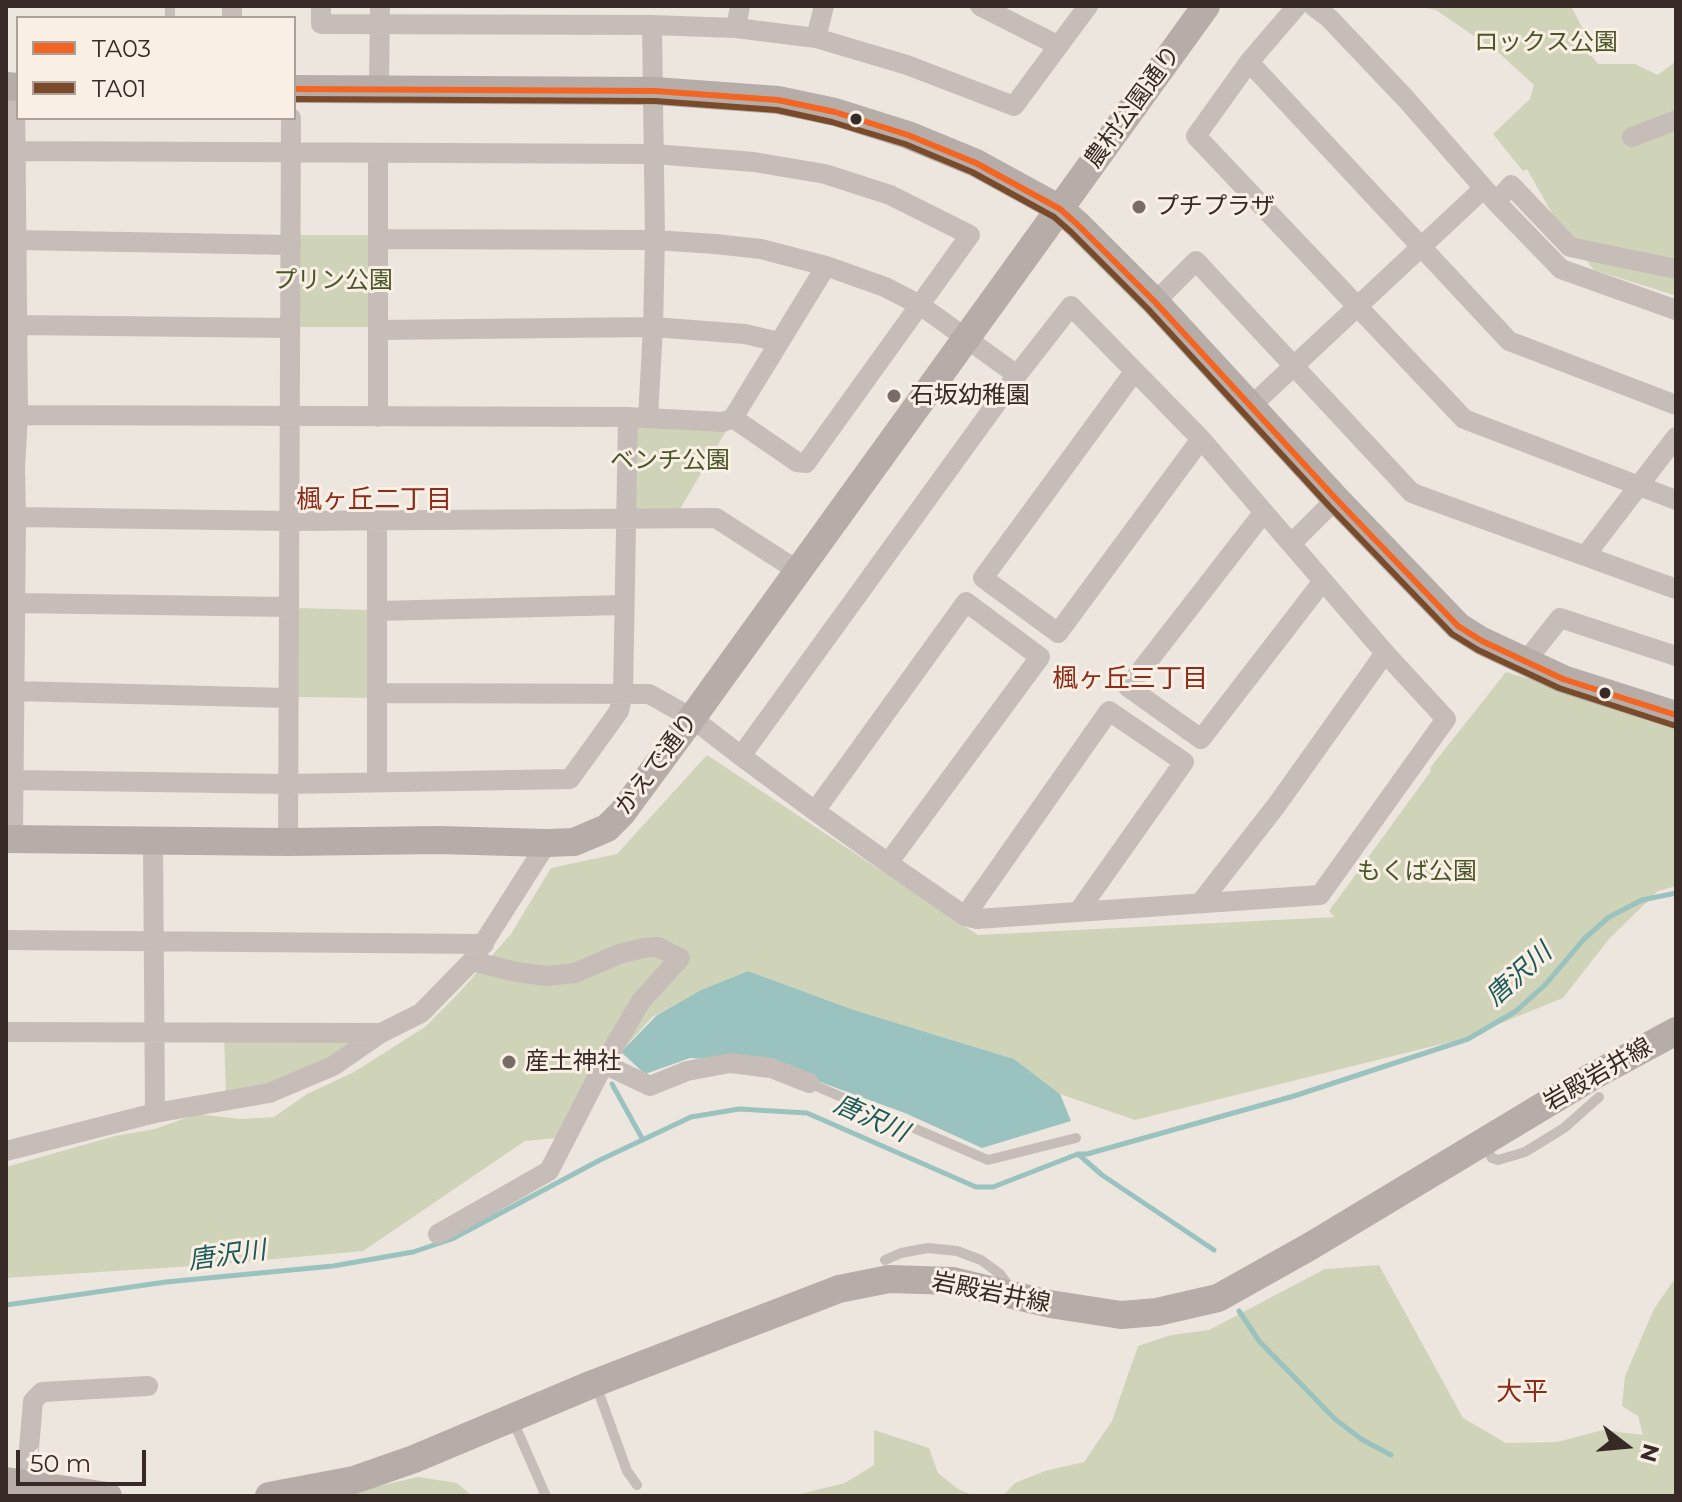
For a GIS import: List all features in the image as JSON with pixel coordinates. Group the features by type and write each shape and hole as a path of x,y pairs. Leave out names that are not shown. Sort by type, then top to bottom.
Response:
{"street":[{"path":"321,6 321,24 380,15 438,15 736,28 816,38 907,65 1014,106 1088,6"},
{"path":"736,28 740,6"},
{"path":"816,38 824,6"},
{"path":"980,6 1057,45"},
{"name":"農村公園通り","path":"1060,209 1206,6"},
{"path":"1297,6 1249,62 1196,136 1464,419 1676,500"},
{"path":"1313,6 1329,18 1406,99 1490,196 1561,269 1676,310"},
{"path":"379,89 380,15"},
{"path":"12,780 287,784 570,779 619,711 623,693 625,519 653,327 655,91 652,25"},
{"path":"1249,62 1509,341 1676,405"},
{"path":"9,839 16,517 10,467 18,415 13,86"},
{"path":"296,89 655,91 778,100 835,112 908,135 976,163 1060,209 1155,302 1458,626 1482,641 1563,679 1676,715"},
{"path":"288,842 291,120"},
{"path":"1632,137 1676,120"},
{"path":"16,151 654,154 754,162 825,174 890,195 970,235 806,463 797,462 733,418"},
{"path":"378,153 378,417"},
{"path":"1250,407 1422,247 1490,196 1511,185 1570,247 1676,269"},
{"name":"かえで通り","path":"9,839 547,843 574,842 607,828 622,813 692,718 1060,209"},
{"path":"378,239 655,240 761,249 826,266 885,287 920,305 1017,375"},
{"path":"16,240 291,245"},
{"path":"1155,302 1196,261 1412,493 1676,589"},
{"path":"18,415 638,418 723,422 733,418 826,266"},
{"path":"377,693 649,694 692,718 741,756 815,811 888,863 965,916 977,919 1320,895 1446,719 1385,653 1201,439 1071,306 1017,375 741,756"},
{"path":"17,325 290,328"},
{"path":"379,330 653,327 745,334 779,342"},
{"path":"1134,372 983,578 1058,633 1201,439"},
{"path":"1585,556 1676,437"},
{"path":"1291,544 1336,499"},
{"path":"1264,512 1128,687 1201,739 1323,581"},
{"path":"16,517 289,521 716,518 798,571"},
{"path":"377,520 377,782"},
{"path":"815,811 966,602 1040,657 888,863"},
{"path":"14,603 288,607"},
{"path":"377,611 624,605"},
{"path":"1526,661 1560,618 1676,656"},
{"path":"1201,902 1276,806 1385,653"},
{"path":"14,691 287,698"},
{"path":"965,916 1109,711 1184,762 1078,912"},
{"path":"153,840 155,1113"},
{"path":"6,1151 155,1113 269,1093 333,1066 381,1033 421,1013 478,952 547,843"},
{"path":"6,940 153,941 478,952 516,972 547,976 575,973 619,954 643,948 658,947 680,958 641,1001 604,1064 549,1171 438,1234"},
{"name":"岩殿岩井線","path":"269,1496 354,1480 414,1459 595,1383 839,1289 889,1279 953,1281 1079,1310 1121,1315 1157,1312 1218,1298 1618,1061 1676,1031"},
{"path":"6,1032 381,1033"},
{"path":"604,1064 650,1086 687,1071 730,1063 771,1068 809,1083"},
{"path":"108,1496 16,1482 33,1401 42,1392 148,1386"}],"lane":[{"path":"809,1083 988,1160 1076,1138"},
{"path":"1483,1143 1492,1158 1498,1160 1525,1152 1564,1128 1599,1097"},
{"path":"885,1260 901,1253 928,1248 957,1251 981,1260 1000,1274 1017,1296"},
{"path":"595,1383 627,1471 637,1485"},
{"path":"512,1419 546,1496"}],"green space":[{"name":"ロックス公園","path":"1416,6 1571,6 1587,37 1584,46 1598,64 1635,64 1658,75 1676,61 1676,300 1673,299 1674,295 1594,270 1554,217 1527,169 1523,171 1493,134 1530,99 1534,85 1499,53 1436,10"},
{"name":"プリン公園","path":"296,235 371,235 371,327 296,327"},
{"name":"ベンチ公園","path":"636,427 728,428 680,509 636,509"},
{"path":"297,608 371,610 371,698 296,697"},
{"name":"もくば公園","path":"1506,672 1676,723 1676,886 1658,891 1609,939 1563,998 1462,1039 1135,1120 1060,1094 1014,1059 854,1010 748,971 701,990 652,1017 617,1056 556,1138 525,1141 363,1251 6,1278 6,1167 115,1136 155,1129 197,1114 240,1119 274,1117 307,1094 354,1072 425,1027 458,994 511,934 551,868 617,854 707,755 978,935 1335,917 1329,911 1431,771 1430,768"},
{"path":"224,1036 358,1038 331,1063 268,1087 226,1095"},
{"path":"1379,1265 1463,1418 1506,1443 1557,1442 1603,1430 1643,1435 1638,1416 1622,1406 1625,1376 1654,1309 1676,1277 1676,1496 1003,1496 1015,1483 1045,1471 1084,1462 1112,1421 1138,1346 1171,1335 1209,1330 1325,1269"},
{"path":"874,1430 929,1448 938,1473 958,1489 974,1496 792,1496 845,1483 874,1465"},
{"path":"418,1477 457,1483 472,1496 336,1496"}],"water":[{"path":"748,971 854,1010 1014,1059 1060,1094 1071,1121 982,1148 905,1113 768,1063 690,1058 645,1074 621,1052 657,1015 701,990"}],"waterway":[{"name":"唐沢川","path":"6,1305 166,1282 333,1266 413,1252 452,1239 600,1160 691,1117 739,1109 807,1113 976,1187 993,1187 1078,1154 1294,1096 1468,1039 1516,1011 1609,917 1642,900 1676,893"},
{"path":"612,1084 643,1140"},
{"path":"1078,1154 1102,1175 1214,1250"},
{"path":"1239,1311 1259,1341 1335,1419 1361,1439 1391,1455"}],"transit line":[{"name":"TA03","path":"296,89 655,91 778,100 835,112 908,135 976,163 1060,209 1078,225 1155,302 1458,626 1482,641 1563,679 1676,715"},
{"name":"TA01","path":"296,99 655,101 777,110 832,122 905,144 972,172 1054,217 1071,232 1148,309 1452,634 1478,650 1559,688 1673,725"}],"place":[{"name":"プチプラザ","path":"1139,207"},
{"name":"石坂幼稚園","path":"894,396"},
{"name":"産土神社","path":"509,1062"}],"district":[{"name":"楓ヶ丘二丁目","path":"374,500"},
{"name":"楓ヶ丘三丁目","path":"1130,679"},
{"name":"大平","path":"1522,1392"}]}
